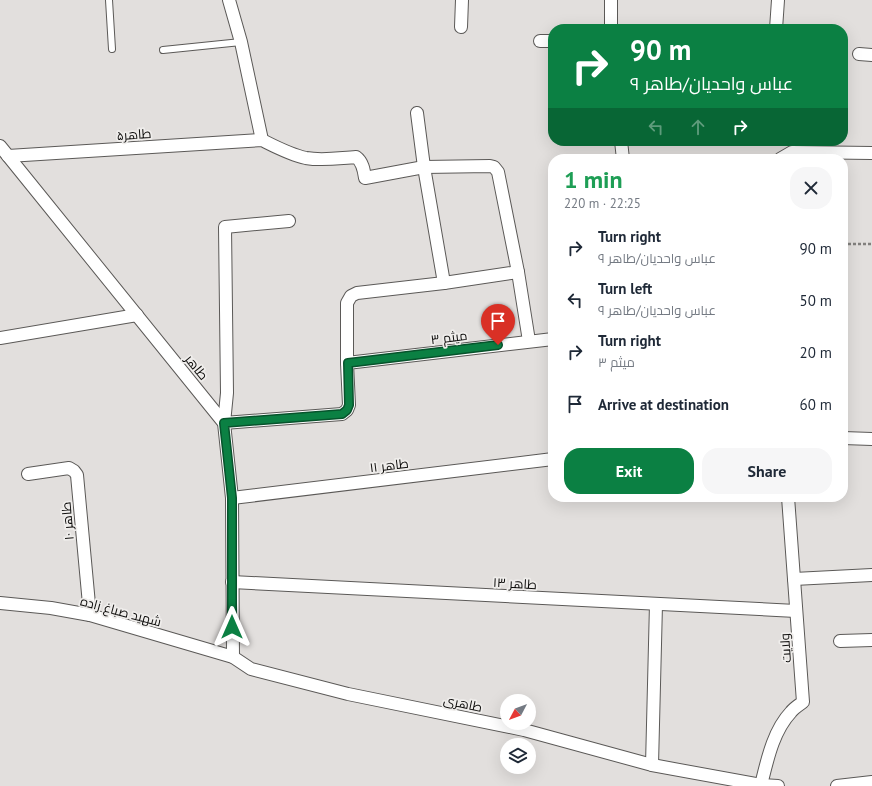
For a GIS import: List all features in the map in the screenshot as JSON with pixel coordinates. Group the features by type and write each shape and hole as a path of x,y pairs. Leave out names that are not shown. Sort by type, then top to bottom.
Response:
{"street":[{"path":"229,0 241,42 262,140 305,158 325,160 356,157 362,164 365,178 424,167 494,167 498,172 518,272 529,342"},
{"path":"461,27 462,0"},
{"path":"611,0 611,24"},
{"path":"776,24 778,0"},
{"path":"540,41 548,41"},
{"path":"859,54 872,55"},
{"path":"417,113 424,167 444,283"},
{"name":"طاهر۵","path":"8,156 262,140"},
{"name":"طاهر","path":"0,146 224,423"},
{"path":"789,154 792,152 872,153"},
{"path":"233,657 232,498 224,423 227,393 225,227 289,221"},
{"path":"224,423 342,414 347,410 349,405 348,303 351,296 357,293 444,283 518,272"},
{"path":"0,338 137,315"},
{"name":"میثم ۳","path":"348,363 548,339"},
{"path":"848,438 872,439"},
{"name":"طاهر ۱۱","path":"232,498 548,459"},
{"name":"طاهر ۱۰","path":"28,474 69,468 77,475 90,615"},
{"name":"ولایت","path":"761,785 770,751 779,730 790,712 803,702 788,502"},
{"path":"794,579 872,575"},
{"name":"طاهر ۱۳","path":"232,582 796,611"},
{"name":"شهید صباغ زاده","path":"0,603 51,608 90,615 233,657"},
{"path":"652,765 656,604"},
{"path":"840,641 872,640"},
{"name":"طاهری","path":"233,657 251,669 348,694 524,730 652,765 761,785 778,786"},
{"path":"837,786 872,782"}],"lane":[{"path":"109,0 112,48"},
{"path":"163,50 241,42"}],"path":[{"path":"848,244 872,244"}],"route":[{"path":"232,627 232,498 224,423 342,414 347,410 349,405 348,363 498,345"}]}
